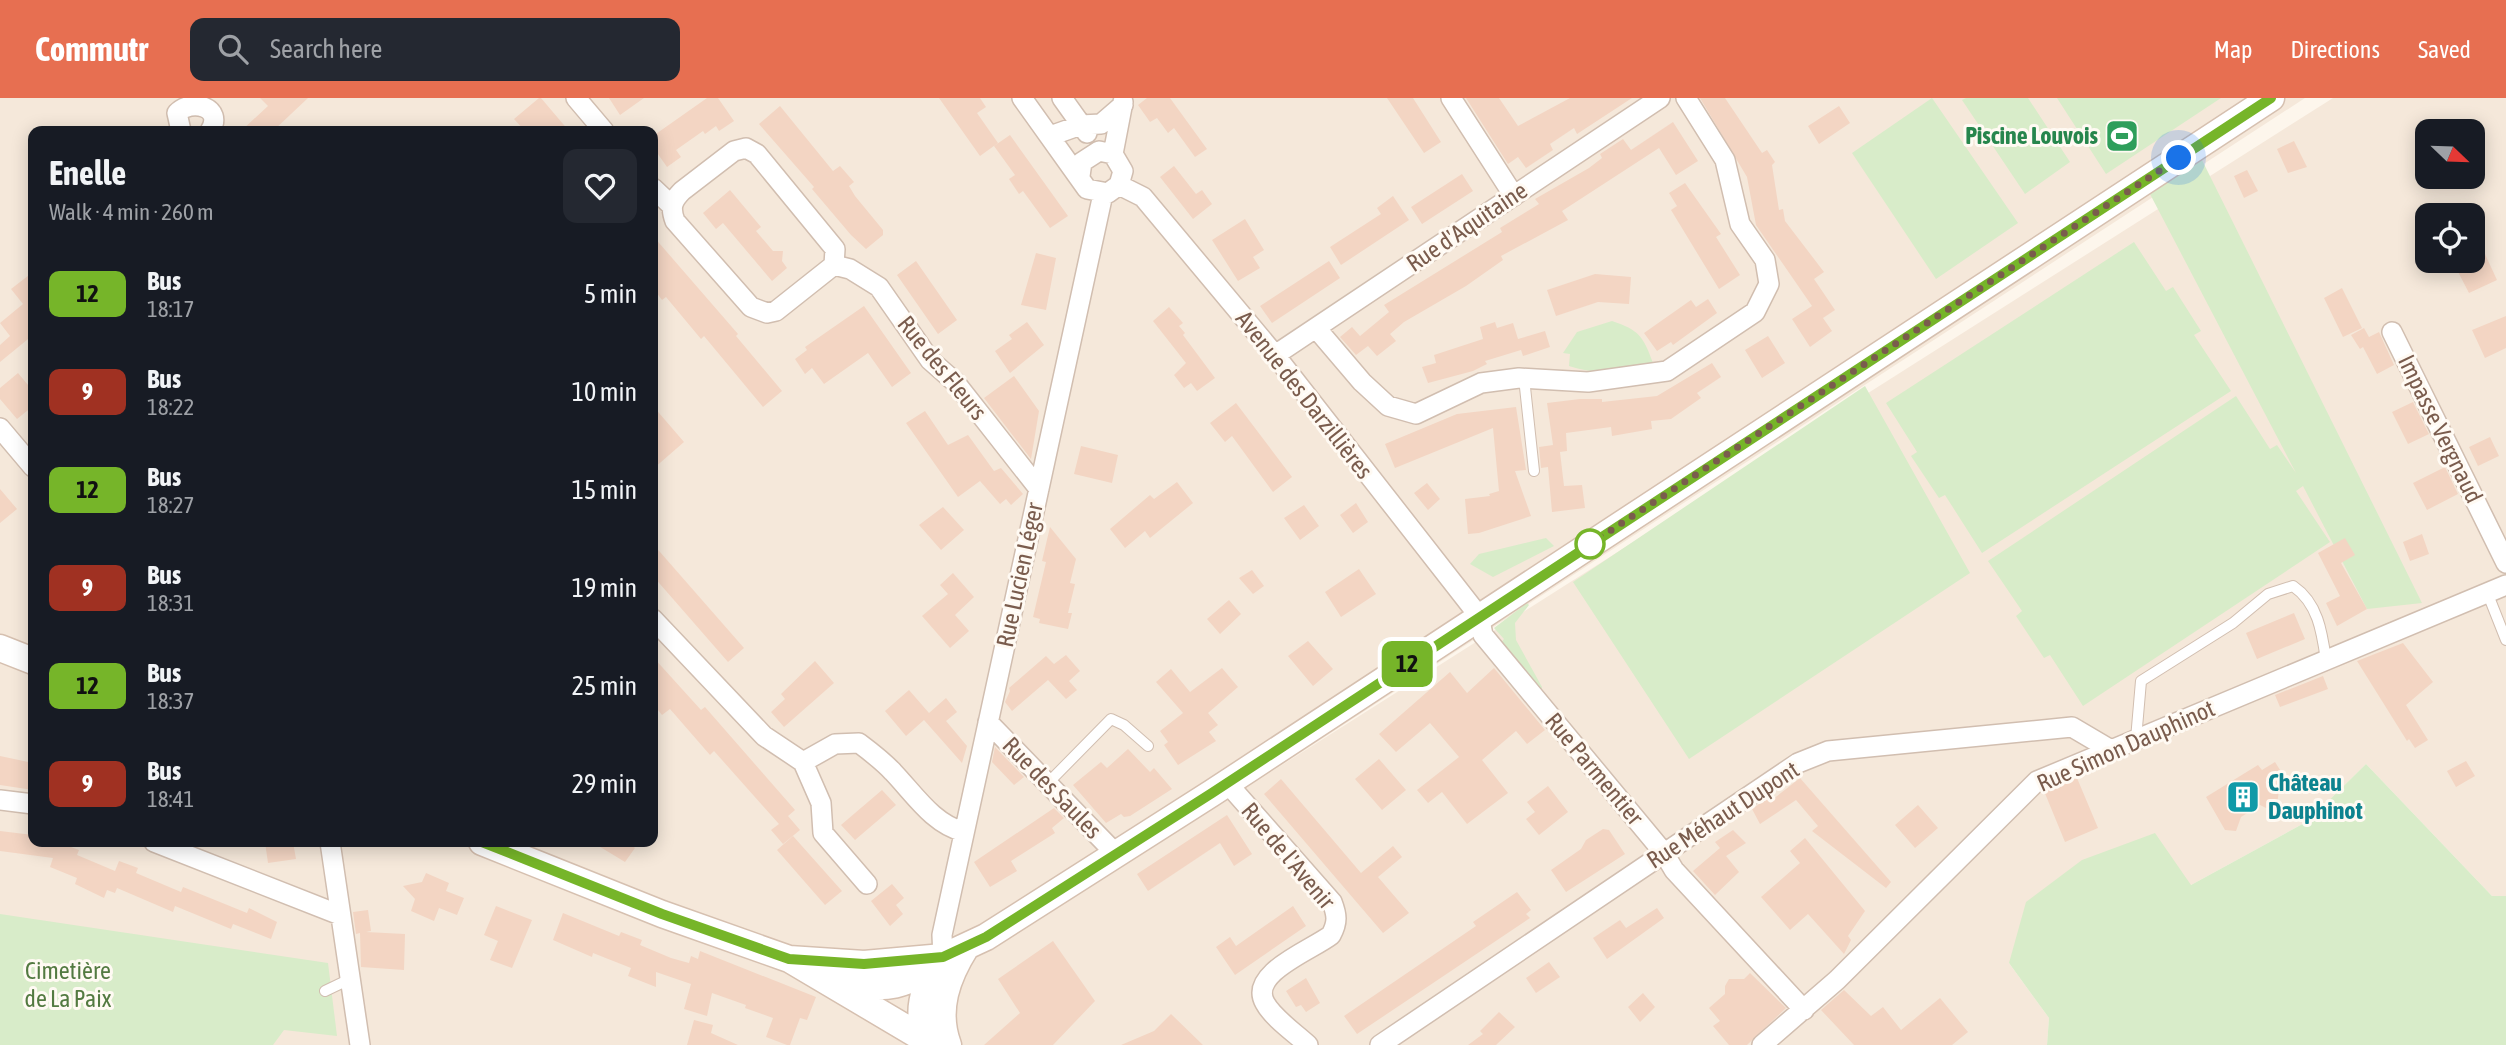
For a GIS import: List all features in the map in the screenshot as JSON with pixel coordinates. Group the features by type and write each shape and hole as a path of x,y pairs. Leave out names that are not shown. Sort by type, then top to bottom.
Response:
{"street":[{"path":"576,98 600,126"},
{"path":"1022,98 1087,189 1111,189"},
{"path":"1062,98 1081,125 1106,152"},
{"path":"1451,98 1514,195"},
{"name":"Rue d'Aquitaine","path":"1275,355 1660,98"},
{"path":"1316,327 1362,383 1388,406 1416,414 1481,383 1524,378 1588,382 1667,371 1755,312 1769,284 1765,260 1740,224 1725,160 1686,98"},
{"path":"889,1000 909,982 1230,781 2271,98"},
{"path":"179,126 176,119 182,101 208,100 215,118 212,126"},
{"name":"Rue Lucien Léger","path":"1050,136 1081,125 1101,124 1124,102"},
{"name":"Rue Lucien Léger","path":"1080,176 1082,162 1106,152 1124,102"},
{"path":"658,193 672,206 675,221 751,307 759,312 776,311 834,265 835,249 764,162 746,148 734,151 682,191 672,206"},
{"name":"Rue Lucien Léger","path":"962,948 942,935 1039,489 1111,189 1123,171 1106,152"},
{"name":"Avenue des Darzillières","path":"1111,189 1143,197 1275,355 1479,616"},
{"name":"Rue des Fleurs","path":"834,265 850,269 879,287 930,360 955,382 1039,489"},
{"name":"Impasse Vergnaud","path":"2392,332 2506,563"},
{"path":"0,428 28,461"},
{"name":"Rue Simon Dauphinot","path":"1762,1045 1804,1010 2037,781 2506,584"},
{"name":"Rue Parmentier","path":"1479,616 1483,635 1664,853 1674,870 1804,1010"},
{"path":"658,624 764,736 803,762 821,803 823,834 867,884"},
{"path":"0,648 28,659"},
{"name":"Rue des Saules","path":"988,722 1116,854"},
{"name":"Rue Méhaut Dupont","path":"1380,1045 1798,763 1828,751 2072,727 2111,750"},
{"path":"803,762 835,744 859,743 893,771 912,795 947,828 964,832"},
{"name":"Rue de l'Avenir","path":"1230,781 1235,792 1332,902 1336,915 1336,925 1331,935 1273,971 1263,982 1261,992 1265,1004 1308,1045"},
{"path":"0,800 28,803"},
{"path":"166,847 341,915"},
{"path":"331,847 341,915 357,989 360,1045"},
{"path":"494,847 662,914 825,970 889,1000 935,1041 942,1025 942,1002 962,948"},
{"path":"825,970 876,964 962,948"}],"lane":[{"path":"1524,378 1534,471"},
{"path":"2136,739 2141,681 2233,623 2268,594 2293,586 2305,594 2321,624 2326,660"},
{"path":"2487,592 2505,637"},
{"path":"1048,783 1111,719 1124,725 1148,746"},
{"path":"324,991 357,989"}],"shaded area":[{"path":"0,98 2305,98 1271,772 2333,98 2506,98 2506,896 2492,896 2366,764 2308,821 2191,885 2009,963 2049,1018 2047,1045 0,1045"}],"green space":[{"path":"1932,98 2018,223 1936,279 1852,153"},
{"path":"2028,98 2070,162 2025,194 1962,100"},
{"name":"Piscine Louvois","path":"2057,98 2221,98 2106,174"},
{"path":"2202,160 2422,603 2367,609 2303,486 2296,491 2330,542 2083,706 2050,655 2044,658 2016,616 2022,611 1988,561 2236,396 2270,449 2277,445 2296,473 2150,194"},
{"path":"2134,242 2166,291 2173,287 2201,331 2194,335 2231,391 1982,553 1945,495 1939,498 1911,456 1917,452 1886,403"},
{"path":"1612,321 1639,335 1653,363 1635,370 1612,372 1589,371 1569,366 1570,354 1563,353 1577,332"},
{"path":"1865,386 1970,573 1689,759 1573,582"},
{"path":"1546,538 1554,546 1493,577 1470,564 1479,554"},
{"path":"1527,603 1529,605 1515,623 1516,640 1542,687 1541,692 1500,644 1504,639 1494,628"},
{"path":"2366,764 2492,896 2506,896 2506,1045 2047,1045 2049,1018 2009,963 2026,902 2082,860 2155,833 2191,885 2308,821"},
{"name":"Cimetière de La Paix","path":"0,914 328,963 337,1036 284,1030 273,1045 0,1045"}],"building":[{"path":"260,98 308,98 278,126 246,126 268,106"},
{"path":"541,98 565,126 520,126 514,119"},
{"path":"609,98 644,98 620,115"},
{"path":"707,98 718,98 734,121 719,131 716,126 705,134 703,131 676,150 681,157 667,167 658,154 658,132"},
{"path":"939,98 980,98 986,107 977,113 998,143 980,156"},
{"path":"1147,98 1170,98 1207,149 1195,157 1174,128 1168,133 1157,118 1150,122 1138,105"},
{"path":"1387,98 1413,98 1441,142 1424,153"},
{"path":"1466,98 1499,98 1518,126 1570,98 1632,98 1577,134 1574,128 1550,144 1553,150 1526,168 1518,157 1508,164"},
{"path":"1700,98 1725,98 1762,153 1767,150 1775,162 1772,165 1779,210 1783,209 1785,221 1824,272 1814,279 1835,310 1823,318 1832,331 1810,347 1792,319 1812,306 1756,225 1747,177"},
{"path":"780,106 833,171 840,166 854,182 849,186 855,196 883,230 883,235 866,249 851,235 812,189 814,187 759,124"},
{"path":"1839,106 1850,123 1819,144 1808,126"},
{"path":"1673,122 1698,161 1676,175 1659,148 1562,211 1568,220 1501,256 1503,260 1466,286 1404,322 1390,334 1396,341 1377,356 1368,346 1356,355 1340,337 1352,327 1360,336 1389,312 1384,305 1502,232 1500,228 1539,204 1535,199 1589,168 1602,158 1600,154 1623,139 1631,150"},
{"path":"1010,135 1068,216 1050,228 1023,191 1019,194 1009,179 1015,175 994,146"},
{"path":"2294,141 2307,167 2288,173 2277,149"},
{"path":"1174,166 1196,194 1202,190 1212,204 1193,219 1160,177"},
{"path":"2247,170 2258,191 2244,198 2234,176"},
{"path":"1462,174 1473,191 1422,224 1411,207"},
{"path":"1685,183 1721,234 1716,237 1740,275 1719,289 1671,210 1677,206 1669,193"},
{"path":"730,190 761,227 756,231 773,251 783,251 782,261 787,268 772,281 723,223 716,229 703,213"},
{"path":"1393,196 1409,220 1341,265 1330,247 1381,214 1377,208"},
{"path":"1245,219 1264,250 1253,257 1260,268 1238,281 1212,240"},
{"path":"658,242 738,334 736,336 782,391 763,407 704,336 701,339 666,297 662,300 658,295"},
{"path":"1036,253 1056,258 1046,310 1021,305"},
{"path":"2485,254 2497,280 2469,293 2459,273 2485,273"},
{"path":"916,261 957,320 938,334 897,275"},
{"path":"1329,261 1340,278 1272,323 1260,306"},
{"path":"1595,274 1631,277 1629,304 1598,302 1556,316 1547,290"},
{"path":"28,276 28,339 0,362 0,345 10,336 0,323 23,304 11,289"},
{"path":"2342,288 2362,328 2343,337 2324,298"},
{"path":"1708,299 1717,313 1673,345 1671,342 1657,351 1644,333 1691,300 1696,307"},
{"path":"864,306 911,373 892,387 868,353 824,384 812,368 805,374 795,359 807,350 805,347"},
{"path":"1169,307 1183,323 1179,326 1185,333 1183,335 1215,378 1197,391 1191,383 1184,388 1174,375 1186,363 1153,321"},
{"path":"2506,316 2506,348 2485,358 2472,330"},
{"path":"1027,322 1044,345 1010,373 995,351 1012,339 1009,335"},
{"path":"1495,322 1497,328 1513,323 1518,339 1545,331 1550,347 1523,356 1521,350 1485,361 1487,364 1473,371 1428,383 1422,367 1436,363 1434,355 1483,339 1480,327"},
{"path":"2364,328 2369,337 2379,332 2394,365 2377,374 2363,347 2360,349 2351,335"},
{"path":"1768,336 1785,363 1762,378 1745,350"},
{"path":"1712,363 1721,377 1697,393 1701,398 1671,419 1651,421 1652,429 1612,436 1611,427 1566,433 1567,451 1560,452 1564,486 1582,485 1585,508 1552,512 1548,467 1541,468 1539,447 1553,445 1547,403 1580,399 1602,399 1602,402 1657,396"},
{"path":"18,373 28,385 28,410 17,419 0,399 0,388"},
{"path":"1014,376 1039,411 1031,459 984,398"},
{"path":"2413,402 2429,434 2408,444 2392,412"},
{"path":"1236,403 1292,477 1273,492 1232,436 1225,442 1210,423"},
{"path":"1516,407 1526,470 1515,471 1531,516 1479,533 1468,534 1465,499 1490,496 1489,494 1499,491 1493,428 1395,468 1385,444 1457,414"},
{"path":"925,411 948,445 968,435 994,471 1001,468 1023,494 1011,505 1006,499 1000,504 980,481 958,497 906,423"},
{"path":"658,412 684,442 658,465"},
{"path":"2490,437 2499,456 2478,466 2469,447"},
{"path":"1081,446 1118,455 1112,483 1074,474"},
{"path":"2445,467 2458,494 2427,510 2413,483"},
{"path":"1177,482 1193,503 1150,538 1145,531 1125,548 1110,529 1150,495 1154,499"},
{"path":"1427,483 1440,499 1428,510 1414,493"},
{"path":"0,489 17,509 0,523"},
{"path":"1356,503 1368,522 1353,533 1340,515"},
{"path":"1304,505 1319,526 1300,540 1284,518"},
{"path":"943,507 964,530 941,550 919,525"},
{"path":"1050,527 1076,559 1070,583 1075,584 1068,613 1072,613 1068,629 1039,623 1040,619 1033,617 1046,562 1042,561"},
{"path":"2422,534 2429,554 2410,561 2403,542"},
{"path":"2345,538 2355,555 2341,563 2367,609 2337,626 2326,603 2340,596 2318,553"},
{"path":"658,550 744,648 728,662 658,582"},
{"path":"1359,569 1376,594 1341,617 1325,592"},
{"path":"1252,570 1264,586 1253,594 1239,578"},
{"path":"953,573 974,597 955,615 969,631 950,648 922,616 948,594 940,585"},
{"path":"1229,600 1241,614 1220,634 1207,619"},
{"path":"2294,613 2305,639 2257,659 2246,633"},
{"path":"1308,641 1333,669 1313,686 1288,656"},
{"path":"2403,643 2433,682 2406,705 2428,740 2415,748 2409,739 2407,741 2357,661"},
{"path":"1066,655 1080,671 1069,681 1077,690 1066,699 1048,680 1012,711 1005,702 1009,688 1046,656 1054,664"},
{"path":"815,661 834,683 784,727 771,712 785,699 781,694"},
{"path":"658,663 701,710 705,707 795,810 788,816 800,830 783,844 771,830 779,824 714,751 710,755 670,709 662,715 658,710"},
{"path":"1222,668 1238,687 1208,713 1218,725 1209,732 1216,741 1178,765 1164,745 1168,742 1160,731 1183,713 1156,682 1171,669 1190,692"},
{"path":"1494,668 1545,730 1527,744 1516,731 1482,760 1508,793 1467,824 1442,792 1428,803 1417,790 1459,757 1430,723 1396,752 1379,734 1450,672 1467,693"},
{"path":"2323,676 2328,689 2280,707 2275,695"},
{"path":"909,690 929,713 946,698 957,712 946,721 967,746 962,763 924,720 906,736 885,711"},
{"path":"995,747 1024,777 1014,785 992,762"},
{"path":"1128,749 1150,772 1154,768 1172,789 1130,816 1124,817 1121,814 1106,823 1073,785 1101,762 1107,768"},
{"path":"0,756 28,762 28,789 0,785"},
{"path":"1379,759 1406,790 1382,810 1355,779"},
{"path":"2466,761 2475,776 2456,787 2447,771"},
{"name":"Château Dauphinot","path":"2275,762 2289,784 2279,790 2277,805 2268,809 2260,805 2241,817 2236,831 2225,830 2206,797 2258,765 2262,770"},
{"path":"1800,778 1891,882 1886,888 1812,831 1818,826 1796,800 1760,824 1752,809 1769,797 1772,800"},
{"path":"2077,778 2098,828 2065,842 2044,791"},
{"path":"1281,779 1361,873 1393,846 1402,857 1378,877 1409,913 1383,933 1264,794"},
{"path":"1548,786 1568,812 1539,835 1526,819 1535,812 1527,802"},
{"path":"882,790 896,805 855,840 841,825"},
{"path":"1918,805 1938,828 1915,848 1895,825"},
{"path":"1054,808 1064,818 1052,828 1055,833 1011,861 1017,871 990,887 974,862"},
{"path":"1227,815 1252,854 1234,866 1220,843 1148,891 1137,874"},
{"path":"1603,829 1609,830 1625,854 1566,892 1551,870"},
{"path":"1733,830 1746,843 1726,856 1739,872 1715,895 1693,871 1720,848 1715,842"},
{"path":"0,831 28,834 28,847 71,847 79,850 77,855 115,871 119,861 138,868 136,873 181,892 183,887 247,913 249,908 277,922 271,939 233,924 231,929 175,906 173,912 117,888 115,893 107,890 104,898 75,884 77,878 50,867 53,858 0,851"},
{"path":"793,836 842,891 825,905 777,850"},
{"path":"1805,838 1865,911 1848,936 1851,940 1844,954 1808,914 1790,930 1761,897 1800,863 1790,851"},
{"path":"266,847 294,847 296,859 268,863"},
{"path":"600,847 634,847 625,862"},
{"path":"426,873 449,883 446,891 464,898 457,915 439,908 434,921 411,911 415,899 403,886 422,882"},
{"path":"892,884 904,898 896,905 903,914 890,926 871,901"},
{"path":"1517,892 1531,910 1526,914 1530,918 1357,1034 1344,1016 1476,926 1473,922"},
{"path":"496,906 532,920 512,968 490,960 498,941 484,935"},
{"path":"1293,906 1306,926 1235,975 1216,947 1230,937 1236,946"},
{"path":"1657,908 1664,918 1607,959 1593,938 1620,920 1626,928"},
{"path":"368,910 371,931 366,932 405,934 404,970 361,967 360,933 356,934 353,912"},
{"path":"563,913 619,936 621,932 642,940 640,945 671,958 689,963 691,956 698,959 700,951 816,997 807,1020 800,1018 790,1045 787,1045 766,1037 773,1018 745,1008 746,1005 712,993 707,1016 684,1009 691,984 656,972 656,987 628,976 631,968 593,953 592,957 553,940"},
{"path":"1053,941 1095,1001 1053,1045 984,1045 1020,1013 998,979"},
{"path":"1549,962 1560,977 1536,993 1526,978"},
{"path":"1750,973 1786,1008 1747,1045 1729,1045 1713,1026 1720,1021 1709,1008 1725,994 1729,979 1744,979"},
{"path":"1306,978 1320,1003 1306,1012 1301,1005 1296,1007 1286,991"},
{"path":"1844,990 1871,1016 1883,1007 1901,1030 1940,998 1968,1032 1952,1045 1854,1045 1821,1010"},
{"path":"1643,993 1655,1007 1640,1022 1628,1007"},
{"path":"1499,1012 1515,1027 1496,1045 1468,1045 1483,1034 1480,1031"},
{"path":"1171,1014 1203,1045 1121,1045 1154,1031"},
{"path":"694,1020 713,1025 711,1033 738,1045 687,1045"}],"bus line":[{"name":"12","path":"494,847 662,914 789,959 864,964 943,957 986,937 1212,793 2271,98"}],"place":[{"name":"Piscine Louvois","path":"2122,136"},
{"name":"Château Dauphinot","path":"2243,797"}],"route":[{"path":"1590,544 1588,545 2179,158"}]}
